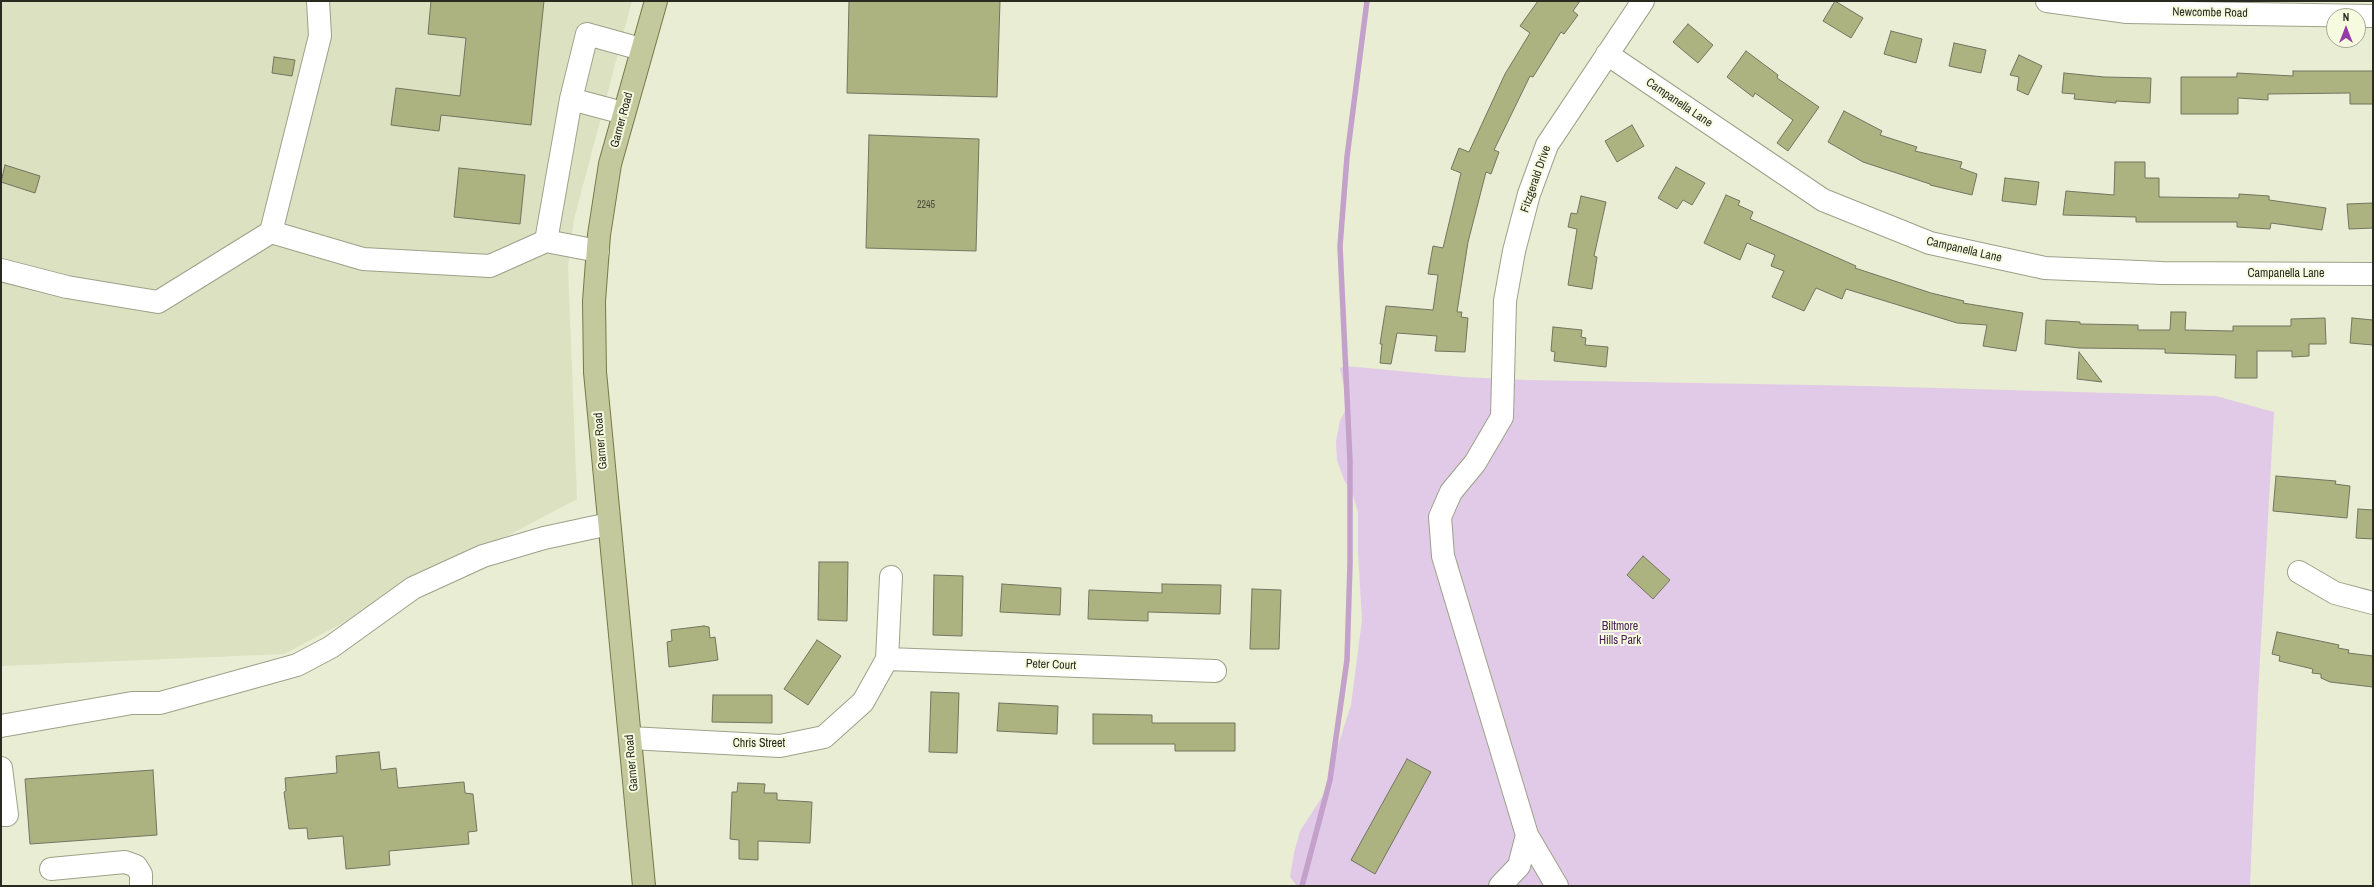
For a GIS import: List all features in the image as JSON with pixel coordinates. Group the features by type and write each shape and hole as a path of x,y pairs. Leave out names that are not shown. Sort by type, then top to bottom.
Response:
{"main road":[{"name":"Garner Road","path":"644,886 595,372 594,301 598,252 610,164 641,49 656,1"}],"street":[{"path":"1,270 68,287 158,302 271,232 320,36 318,1"},
{"name":"Fitzgerald Drive","path":"1557,886 1527,835 1443,556 1440,517 1451,492 1475,463 1502,417 1504,301 1514,251 1529,194 1547,145 1606,54 1643,1"},
{"name":"Newcombe Road","path":"2048,1 2127,12 2373,16"},
{"path":"546,241 571,99 587,34 641,49"},
{"name":"Campanella Lane","path":"1606,54 1823,200 1930,243 2045,268 2162,273 2373,274"},
{"path":"571,99 623,113"},
{"path":"271,232 363,259 490,266 546,241 598,252"},
{"path":"1,726 132,703 160,703 298,666 331,647 413,588 483,556 544,538 609,524"},
{"path":"2299,572 2336,593 2373,603"},
{"name":"Chris Street","path":"630,738 780,746 824,736 863,702 887,659 891,577"},
{"name":"Peter Court","path":"887,659 1215,671"},
{"path":"1,768 7,815 1,815"},
{"path":"1500,886 1519,866 1527,835"},
{"path":"51,869 125,862 136,866 141,874 142,886"}],"shaded area":[{"path":"1,1 632,1 574,219 568,267 577,499 284,654 1,666"}],"green space":[{"name":"Biltmore Hills Park","path":"1346,366 1463,377 1526,380 1867,386 2216,396 2274,412 2258,694 2250,886 1297,886 1290,877 1294,853 1300,831 1326,791 1331,767 1351,705 1362,620 1358,552 1358,512 1353,495 1344,480 1337,460 1336,441 1340,421 1348,405 1340,368"}],"building":[{"path":"431,1 544,1 531,125 441,115 439,131 391,125 396,88 460,96 466,38 428,34"},
{"path":"849,1 1000,1 997,97 847,93"},
{"path":"1538,1 1580,1 1573,11 1578,15 1564,34 1561,32 1533,77 1530,76 1494,150 1499,152 1491,174 1486,172 1468,242 1457,312 1462,312 1461,317 1468,318 1465,352 1435,351 1437,336 1397,333 1391,364 1380,363 1382,344 1380,344 1386,306 1433,310 1438,275 1428,274 1433,246 1443,248 1461,173 1451,169 1459,148 1469,152 1505,74 1530,33 1520,26"},
{"path":"1835,1 1863,18 1851,38 1823,21"},
{"path":"1688,24 1713,45 1698,63 1673,42"},
{"path":"1891,31 1922,39 1916,63 1884,54"},
{"path":"1954,43 1986,50 1981,73 1949,66"},
{"path":"1746,51 1778,75 1777,78 1819,107 1788,151 1777,143 1793,120 1755,93 1753,97 1727,77"},
{"path":"2019,55 2042,66 2028,95 2017,90 2019,77 2010,75"},
{"path":"274,57 295,60 292,76 272,73"},
{"path":"2293,71 2373,71 2373,104 2350,104 2350,93 2268,94 2268,100 2238,98 2238,114 2181,114 2181,77 2237,77 2237,73 2293,76"},
{"path":"2064,73 2104,77 2151,78 2150,103 2116,101 2116,103 2074,99 2075,94 2062,93"},
{"path":"1844,111 1882,131 1880,135 1917,147 1915,151 1962,162 1960,168 1977,174 1972,195 1930,185 1863,162 1828,142"},
{"path":"1632,125 1644,146 1617,162 1605,141"},
{"path":"869,135 979,139 976,251 866,248"},
{"path":"2115,162 2145,162 2145,178 2159,178 2159,197 2239,198 2239,194 2269,196 2269,200 2326,208 2322,230 2271,223 2270,229 2237,227 2237,222 2136,222 2136,217 2063,215 2066,191 2114,195"},
{"path":"5,165 40,176 35,193 1,182"},
{"path":"1676,167 1705,183 1692,205 1683,200 1677,209 1658,198"},
{"path":"459,168 525,175 520,224 454,217"},
{"path":"2005,178 2039,182 2036,205 2002,201"},
{"path":"1726,195 1740,201 1738,205 1753,212 1750,219 1856,266 1855,268 1931,293 1964,301 1963,303 2023,313 2016,351 1983,346 1987,325 1957,323 1846,289 1842,299 1816,288 1804,311 1772,297 1784,271 1771,266 1775,255 1747,243 1740,260 1704,243"},
{"path":"1581,196 1606,202 1594,256 1597,257 1592,289 1568,285 1577,229 1568,227 1571,213 1577,214"},
{"path":"2373,203 2373,228 2349,229 2347,204"},
{"path":"2171,312 2186,312 2185,330 2233,331 2233,326 2291,326 2291,319 2325,318 2326,344 2309,344 2309,356 2292,357 2292,351 2257,351 2257,378 2235,378 2236,355 2165,353 2165,349 2079,348 2045,344 2046,320 2080,322 2080,324 2138,325 2138,330 2170,330"},
{"path":"2352,318 2373,320 2373,345 2350,343"},
{"path":"1553,327 1582,330 1581,337 1586,338 1585,345 1608,347 1606,367 1554,361 1555,352 1551,351"},
{"path":"2079,352 2102,382 2077,379"},
{"path":"2276,476 2336,481 2335,484 2350,486 2347,518 2273,511"},
{"path":"2358,509 2373,510 2373,539 2356,538"},
{"path":"1643,556 1670,580 1653,599 1627,575"},
{"path":"819,562 848,562 847,621 818,620"},
{"path":"934,575 963,576 962,636 933,635"},
{"path":"1002,584 1061,588 1060,615 1000,612"},
{"path":"1162,584 1221,585 1220,614 1148,612 1148,621 1088,619 1089,590 1162,593"},
{"path":"1252,589 1281,590 1279,649 1250,649"},
{"path":"704,626 709,627 710,638 715,637 718,660 669,667 667,642 672,641 671,630"},
{"path":"2277,632 2339,645 2338,648 2349,650 2348,653 2373,656 2373,687 2330,682 2321,678 2321,674 2312,673 2313,669 2279,661 2280,656 2272,654"},
{"path":"817,640 841,656 808,705 784,689"},
{"path":"931,692 959,693 957,753 929,752"},
{"path":"713,695 772,695 772,723 712,722"},
{"path":"999,703 1058,706 1057,734 997,731"},
{"path":"1093,714 1152,715 1152,723 1235,723 1235,751 1175,751 1175,744 1093,744"},
{"path":"379,752 381,770 396,768 398,788 464,782 465,793 473,794 477,831 468,832 469,844 389,851 390,865 346,869 343,836 308,839 307,828 289,829 284,792 286,791 285,778 337,773 336,756"},
{"path":"1407,759 1431,772 1375,874 1351,860"},
{"path":"153,770 157,835 30,844 25,779"},
{"path":"738,783 765,784 764,793 777,793 777,800 812,802 810,843 758,841 758,860 739,859 739,840 730,839 732,792 737,792"}],"waterway":[{"path":"1302,886 1330,780 1347,660 1350,564 1350,461 1340,246 1347,157 1367,1"}]}
